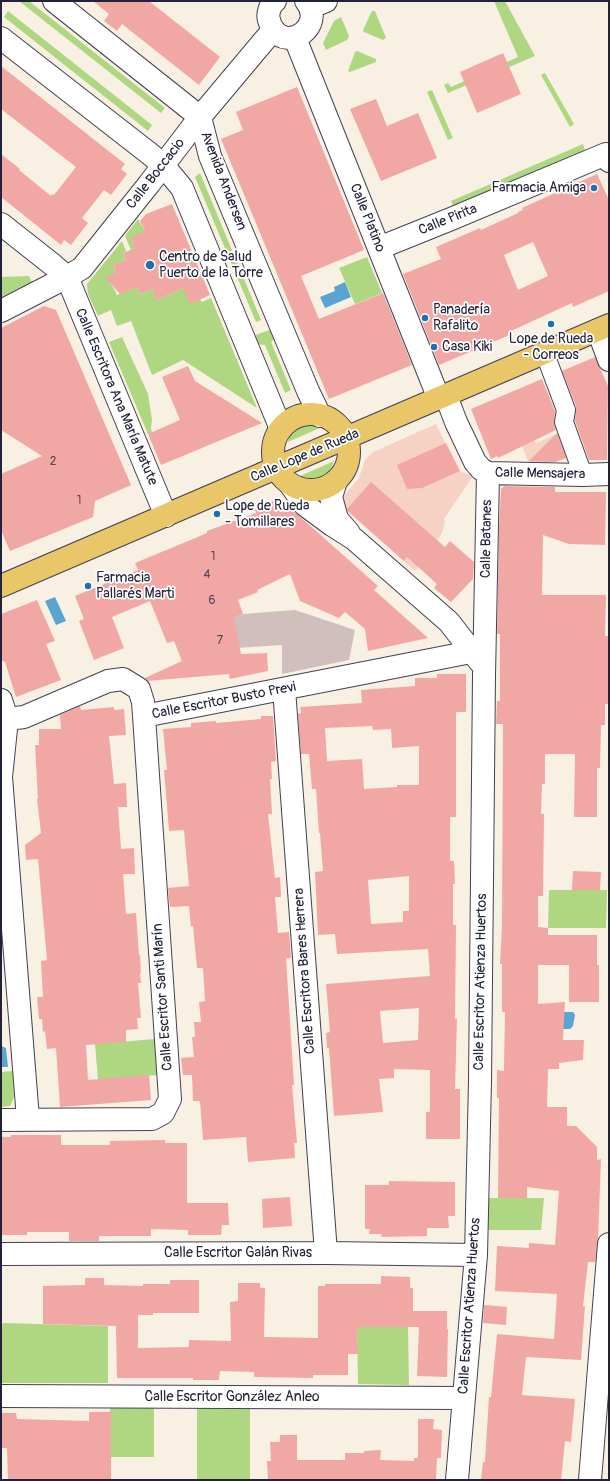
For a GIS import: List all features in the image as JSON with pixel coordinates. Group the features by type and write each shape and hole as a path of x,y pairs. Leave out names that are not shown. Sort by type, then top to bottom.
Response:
{"main road":[{"name":"Calle Lope de Rueda","path":"1,586 166,516 283,476 346,438 443,398 604,327"},
{"path":"310,414 320,416 332,420 340,428 346,438 349,454 345,469 336,481 322,489 309,491 295,487 283,476 273,454 276,436 290,420 310,414"}],"street":[{"name":"Avenida Andersen","path":"54,1 200,117 210,156 308,391 320,416"},
{"path":"275,1 271,4 268,17 273,30 283,37 295,38 306,32 312,20 314,3"},
{"name":"Calle Boccacio","path":"1,311 67,278 82,268 200,117 273,30"},
{"path":"1,38 150,154 163,165 182,188 281,429"},
{"name":"Calle Platino","path":"295,38 379,248 443,398"},
{"name":"Calle Pirita","path":"379,248 608,156"},
{"path":"1,224 67,278"},
{"name":"Calle Escritora Ana María Matute","path":"67,278 166,516"},
{"path":"604,327 609,360"},
{"path":"545,354 566,410 564,422 583,475"},
{"name":"Calle Mensajera","path":"443,398 475,462 481,469 488,473 583,475 609,474"},
{"name":"Calle Batanes","path":"478,660 486,605 488,473"},
{"path":"283,476 305,505 354,539"},
{"path":"336,481 331,497 337,519 354,539 449,622 478,660"},
{"path":"449,622 466,623 479,617 486,605"},
{"name":"Calle Escritor Busto Previ","path":"3,716 24,717 108,681 123,679 139,689 143,702 144,716 284,689 478,660"},
{"name":"Calle Escritor Atienza Huertos","path":"457,1480 476,1255 480,1081 478,660"},
{"name":"Calle Escritora Bares Herrera","path":"284,689 326,1253"},
{"path":"3,716 1,778 28,1120"},
{"name":"Calle Escritor Santi Marín","path":"1,1120 152,1119 164,1112 170,1099 144,716"},
{"path":"590,1480 609,1244"},
{"name":"Calle Escritor Galán Rivas","path":"1,1254 326,1253 476,1255"},
{"name":"Calle Escritor González Anleo","path":"1,1396 464,1398"}],"shaded area":[{"path":"523,414 536,443 562,432 570,457 545,464 529,463 514,427"},
{"path":"436,424 459,471 473,476 444,519 445,521 442,533 415,571 342,507 342,498 359,478 365,460 373,452"},
{"path":"295,610 355,630 349,660 282,674 282,645 221,649 221,621 243,614"}],"green space":[{"path":"19,1 29,1 165,108 161,113"},
{"path":"494,1 505,1 535,56 448,93 444,85 448,83 451,87 518,57"},
{"path":"8,11 152,125 148,131 4,17"},
{"path":"372,11 375,11 386,38 383,40 364,32 363,30"},
{"path":"341,17 349,36 347,40 326,50 323,43 334,21"},
{"path":"357,51 376,59 376,62 350,72 348,71 355,52"},
{"path":"545,73 574,124 570,127 541,75"},
{"path":"432,90 453,138 448,140 427,92"},
{"path":"583,144 586,153 455,210 451,201"},
{"path":"200,173 261,320 256,322 195,177"},
{"path":"138,219 145,231 135,248 131,250 125,236"},
{"path":"122,241 126,251 123,253 126,260 113,265 116,273 109,281 116,292 116,295 137,287 140,294 152,289 157,300 183,288 200,299 202,302 211,298 257,408 183,360 152,375 131,321 117,326 111,310 98,316 88,294 87,284"},
{"path":"367,257 382,293 355,304 339,268"},
{"path":"29,276 32,282 1,297 1,277"},
{"path":"272,329 276,337 271,342 291,390 285,393 265,345 256,344 253,336"},
{"path":"122,337 148,394 152,420 152,433 148,434 109,342"},
{"path":"310,423 322,427 288,442 290,434 295,428"},
{"path":"334,461 328,473 320,480 311,481 298,477"},
{"path":"549,890 607,890 606,928 548,928"},
{"path":"155,1039 157,1075 98,1080 95,1044"},
{"path":"13,1071 14,1097 10,1106 1,1107 1,1072"},
{"path":"488,1198 544,1198 541,1230 488,1230"},
{"path":"1,1324 108,1326 108,1383 1,1383"},
{"path":"357,1327 408,1327 409,1385 358,1384"},
{"path":"110,1408 154,1408 154,1457 111,1457"},
{"path":"197,1408 250,1408 250,1480 197,1480"}],"water":[{"path":"345,282 351,297 325,308 320,297 335,291 334,287"},
{"path":"55,597 66,621 56,625 45,601"},
{"path":"561,1012 573,1012 575,1015 573,1026 570,1029 551,1029"},
{"path":"1,1046 6,1048 8,1067 1,1067"}],"building":[{"path":"93,1 149,1 220,57 199,85 122,24 117,31 104,21 109,14"},
{"path":"503,53 521,94 477,113 460,72"},
{"path":"1,66 125,164 121,169 127,174 111,195 104,190 82,218 88,223 71,245 64,240 61,245 1,197 1,154 51,196 52,194 54,195 76,167 1,109"},
{"path":"297,87 364,250 301,276 319,319 383,293 412,365 329,399 221,139 243,130 236,112"},
{"path":"376,99 387,126 418,113 437,158 381,181 350,109"},
{"path":"597,174 609,200 609,291 573,307 572,303 511,331 512,334 439,365 403,274 441,259 436,247 480,228 481,230 518,213 523,210 522,208","holes":["533,242 548,276 518,290 504,255"]},
{"name":"Centro de Salud Puerto de la Torre","path":"172,204 210,295 190,304 183,288 157,300 152,289 140,294 137,287 120,294 105,277 116,273 113,265 126,260 123,253 135,248 131,237 145,231 140,221 146,214"},
{"path":"44,306 56,310 131,485 95,501 93,517 10,551 1,530 1,474 42,456 1,430 1,328"},
{"path":"595,357 608,386 607,460 589,460 575,421 576,406 562,371"},
{"path":"188,366 195,381 262,423 161,465 148,434 180,420 162,377"},
{"path":"542,379 555,411 554,421 556,430 498,458 497,456 491,459 471,409"},
{"path":"557,433 566,458 555,462 529,461"},
{"path":"446,443 460,471 422,488 407,489 397,465"},
{"path":"371,482 445,547 450,541 474,562 473,579 451,602 434,588 437,584 407,557 404,561 348,511 347,509"},
{"path":"504,486 555,487 555,492 606,492 605,545 569,544 543,535 542,595 606,595 605,636 609,636 609,704 605,704 605,725 601,725 600,768 597,768 597,817 574,817 575,754 545,754 545,784 542,784 541,814 544,814 543,896 538,896 538,927 548,928 548,935 597,935 597,965 599,965 599,1002 569,1002 569,965 538,965 538,1004 565,1002 563,1040 584,1040 583,1060 559,1063 559,1069 548,1069 547,1107 567,1107 567,1126 576,1126 597,1147 597,1160 601,1159 598,1239 595,1262 588,1262 583,1306 585,1306 581,1360 526,1357 522,1395 575,1399 571,1442 565,1441 561,1480 481,1480 483,1462 485,1462 489,1397 491,1397 497,1334 554,1339 557,1294 495,1291 497,1246 529,1248 529,1243 555,1245 559,1191 527,1187 527,1198 498,1198 499,1098 497,1098 497,1070 504,1071 505,1012 502,1012 502,964 500,964 502,927 503,724 496,724 497,701 500,701 500,634 497,634 499,529 501,489"},
{"path":"279,498 378,586 374,590 428,638 368,651 365,629 345,612 339,618 300,601 290,574 257,590 258,592 238,600 243,614 234,617 241,654 267,653 268,671 230,679 229,674 147,681 145,678 182,661 174,641 167,643 150,601 112,617 124,648 94,660 79,621 84,619 75,596 138,570 135,563 207,533 207,531 256,513 255,510"},
{"path":"37,600 55,641 46,644 61,680 16,697 5,662 1,660 1,614"},
{"path":"437,674 466,674 466,712 456,712 456,817 450,817 450,861 454,861 455,884 453,884 453,925 456,925 455,1019 457,1019 455,1089 460,1089 460,1139 426,1139 426,1112 430,1112 430,1070 394,1069 394,1078 379,1079 383,1112 334,1116 329,1048 327,1048 326,1033 330,1032 326,984 430,976 428,949 337,954 335,934 318,935 315,872 323,871 320,833 316,789 312,789 309,754 301,754 298,714 301,713 300,707 362,703 361,690 415,686 415,678 437,678","holes":["372,726 373,730 391,729 392,748 419,746 419,785 397,785 397,787 364,789 362,759 327,761 325,728","409,876 409,911 403,911 403,922 371,924 368,880","419,1008 418,1040 383,1043 380,1011"]},
{"path":"80,706 81,710 114,707 114,710 124,709 126,735 109,736 114,784 126,783 127,807 118,807 121,849 134,848 135,874 123,874 126,914 136,913 141,973 141,983 138,983 141,1018 137,1018 138,1029 126,1030 126,1042 86,1045 88,1080 149,1075 151,1100 60,1107 56,1048 47,1049 42,1019 39,1019 37,997 43,997 41,961 47,960 38,859 26,860 25,845 41,833 37,799 35,745 39,745 39,729 61,729 60,715"},
{"path":"261,716 273,716 276,761 271,762 272,779 270,779 272,814 268,814 275,878 280,877 281,897 275,897 278,933 289,932 291,958 286,958 294,1085 292,1085 297,1143 294,1143 295,1158 248,1162 246,1137 203,1140 200,1101 193,1101 192,1075 183,1075 181,1058 194,1057 192,1037 195,1037 194,1022 201,1022 199,1002 205,1001 203,968 197,968 193,926 191,927 189,906 170,907 168,888 189,886 184,830 169,831 164,770 167,770 163,729 191,727 191,723 216,721 216,723 261,719"},
{"path":"573,871 601,872 600,890 572,890"},
{"path":"11,1135 61,1135 61,1145 110,1145 110,1141 165,1140 165,1143 187,1143 187,1203 228,1203 229,1225 222,1225 221,1235 188,1235 188,1230 151,1229 151,1236 99,1236 99,1241 69,1241 69,1232 27,1232 27,1235 1,1235 1,1137 11,1137"},
{"path":"389,1181 455,1182 455,1216 448,1216 449,1228 427,1228 427,1236 381,1237 382,1234 369,1234 370,1229 365,1229 365,1185 389,1185"},
{"path":"290,1197 292,1226 263,1228 262,1199"},
{"path":"381,1276 410,1277 410,1288 413,1288 413,1311 447,1311 447,1377 417,1376 419,1327 357,1327 358,1354 348,1354 348,1375 313,1375 313,1378 254,1377 254,1372 220,1371 219,1380 193,1380 193,1378 117,1378 116,1326 43,1324 43,1286 85,1285 85,1278 104,1278 104,1285 143,1286 143,1284 170,1284 170,1280 199,1280 199,1313 153,1313 153,1315 138,1315 138,1348 189,1347 189,1340 231,1341 230,1302 238,1301 238,1283 260,1283 260,1288 265,1288 264,1337 318,1338 318,1286 325,1286 325,1284 381,1284"},
{"path":"484,1305 507,1307 506,1325 483,1323"},
{"path":"89,1412 111,1412 111,1480 8,1480 7,1448 1,1448 1,1413 16,1413 17,1419 89,1421"},
{"path":"418,1419 434,1419 433,1429 442,1430 441,1458 437,1458 436,1480 268,1480 267,1461 271,1461 270,1442 280,1442 280,1435 297,1435 297,1460 345,1460 345,1453 364,1453 364,1451 381,1450 380,1460 414,1461 414,1458 418,1458"}],"place":[{"name":"Farmacia Amiga","path":"594,188"},
{"name":"Centro de Salud Puerto de la Torre","path":"150,265"},
{"name":"Panadería Rafalito","path":"425,318"},
{"name":"Lope de Rueda - Correos","path":"551,324"},
{"name":"Casa Kiki","path":"434,347"},
{"name":"Lope de Rueda - Tomillares","path":"217,514"},
{"name":"Farmacia Pallarés Marti","path":"88,586"}]}
